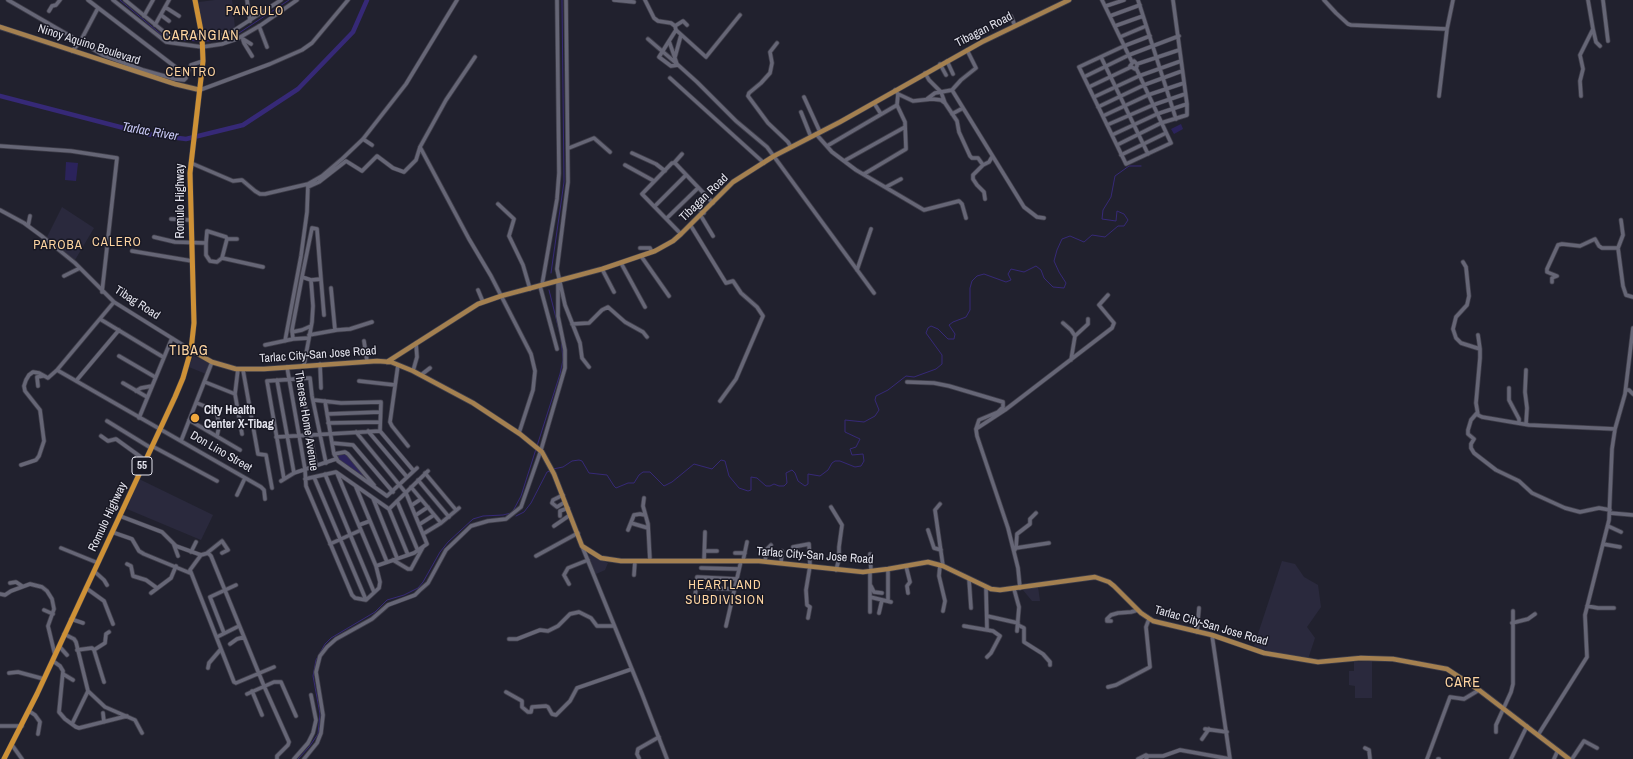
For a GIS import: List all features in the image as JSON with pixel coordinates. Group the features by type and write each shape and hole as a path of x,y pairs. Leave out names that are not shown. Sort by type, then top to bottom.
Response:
{"highway":[{"name":"55","path":"195,0 202,36 203,61 200,89"},
{"name":"Romulo Highway","path":"4,759 22,726 160,429 183,378 192,350 194,323 190,163 200,89"}],"main road":[{"name":"Tibagan Road","path":"387,362 416,342 483,302 621,263 652,252 673,241 691,226 733,182 774,156 874,102 897,92 940,64 1069,0"},
{"name":"Ninoy Aquino Boulevard","path":"0,27 171,83 200,89"},
{"name":"Tarlac City-San Jose Road","path":"192,350 212,362 241,370 368,361 387,362 413,371 473,403 519,433 540,449 551,466 582,546 596,555 608,560 765,561 836,570 871,571 928,562 942,566 986,587 1000,590 1084,577 1095,577 1114,586 1149,619 1212,635 1264,653 1318,662 1377,658 1393,659 1447,669 1457,674 1479,690 1570,759"}],"street":[{"path":"8,0 103,55 143,70 181,80 185,79 192,65 203,61"},
{"path":"49,11 52,6 56,5 60,0"},
{"path":"88,0 182,72 187,74"},
{"path":"113,0 166,42 202,47 222,44 242,38 296,0"},
{"path":"125,0 170,35 202,36 225,35 280,0"},
{"path":"155,24 169,0"},
{"path":"247,0 250,20"},
{"path":"200,89 270,64 302,50 312,43 348,0"},
{"path":"308,186 327,172 363,139 406,84 457,0"},
{"path":"557,0 560,138 557,199 541,286 557,349"},
{"path":"304,759 317,743 321,733 323,715 316,672 320,656 336,639 372,619 388,605 415,594 420,590 428,583 446,550 470,526 488,521 506,519 519,509 540,449 565,368 565,350 558,316 557,269 568,182 569,148 566,0"},
{"path":"614,0 634,2"},
{"path":"645,0 654,18 658,22 671,23 706,57 740,15"},
{"path":"1102,0 1129,55 1132,62 1131,67"},
{"path":"1106,6 1124,0"},
{"path":"1138,0 1176,119"},
{"path":"1117,145 1161,123 1187,115 1187,104 1179,50 1179,36 1173,0"},
{"path":"1324,0 1336,13 1351,25 1447,29"},
{"path":"1439,96 1447,29 1453,0"},
{"path":"1588,0 1596,42 1600,46"},
{"path":"1603,0 1608,41"},
{"path":"144,16 151,1"},
{"path":"1110,16 1140,5"},
{"path":"165,7 179,16"},
{"path":"72,51 80,42 98,8"},
{"path":"161,15 169,21"},
{"path":"1011,16 1015,26"},
{"path":"1115,26 1143,16"},
{"path":"661,52 669,41 675,28 683,21 687,25"},
{"path":"259,26 267,47"},
{"path":"1120,37 1146,26"},
{"path":"1581,96 1580,80 1583,69 1580,55 1593,29"},
{"path":"675,58 676,50 682,35"},
{"path":"1132,62 1136,62 1139,76 1171,143 1126,164 1079,67 1124,46 1150,36"},
{"path":"1084,77 1129,55 1179,36"},
{"path":"242,38 250,44"},
{"path":"242,38 252,56"},
{"path":"648,39 697,82 736,121 764,144 874,294"},
{"path":"669,41 677,64"},
{"path":"777,43 770,52 772,63 770,73 749,93 748,96 768,123 788,142 791,147"},
{"path":"926,99 935,92 952,90 961,80 976,68 967,50"},
{"path":"1089,87 1131,67 1179,50"},
{"path":"190,163 215,172 233,181 242,180 260,194 308,186 319,182 346,161 362,171 377,156 393,168 404,172 416,160 420,147 449,95 475,57"},
{"path":"1101,57 1148,154"},
{"path":"947,61 953,74"},
{"path":"1094,97 1139,76 1181,61"},
{"path":"940,64 946,75"},
{"path":"1098,107 1144,85 1182,71"},
{"path":"925,73 929,80 941,92 945,103 957,121 959,132 970,156 972,158 978,158 983,165"},
{"path":"670,78 764,163"},
{"path":"1103,116 1148,95 1184,83"},
{"path":"952,90 1024,208 1036,217 1044,218"},
{"path":"864,174 905,150 904,119 897,105 897,92 913,101 936,99 945,103"},
{"path":"1107,125 1153,105 1185,94"},
{"path":"804,97 818,133 827,146 856,170 925,210 959,201 962,204 966,218"},
{"path":"874,102 881,114"},
{"path":"1112,135 1157,114 1187,104"},
{"path":"827,146 897,105"},
{"path":"952,114 963,108"},
{"path":"801,112 811,137"},
{"path":"844,161 905,127"},
{"path":"1121,155 1166,133"},
{"path":"560,138 568,138"},
{"path":"569,148 594,138 610,152"},
{"path":"363,139 372,145"},
{"path":"0,146 71,151 117,158 102,292"},
{"path":"420,147 501,296 525,342 534,365 533,390 519,433"},
{"path":"632,153 656,164 665,171"},
{"path":"681,234 642,194 682,154"},
{"path":"985,199 984,191 977,185 973,178 974,173 989,162 992,156"},
{"path":"674,163 713,203"},
{"path":"625,165 654,181"},
{"path":"654,206 686,175"},
{"path":"886,187 901,179"},
{"path":"285,341 301,256 307,212 308,186"},
{"path":"667,218 698,188"},
{"path":"498,204 514,219 509,236 523,265 530,289"},
{"path":"696,206 703,214 713,236"},
{"name":"Tibag Road","path":"0,210 28,226 59,249 114,302 192,350"},
{"path":"28,226 30,216"},
{"path":"171,219 191,220"},
{"path":"1621,220 1623,235 1618,248 1626,295 1633,297"},
{"path":"691,226 726,283 733,281 741,293 757,307 763,316 736,379 720,401"},
{"path":"293,339 292,332 312,228 318,229 324,315"},
{"path":"856,270 871,229"},
{"path":"227,239 222,258 217,262 209,260 206,256 208,231 226,236 227,239 236,239"},
{"path":"154,238 171,242 206,243"},
{"path":"1552,282 1552,278 1558,276 1547,272 1547,269 1558,245 1580,246 1595,239 1602,248 1618,248"},
{"path":"640,248 650,248 652,252"},
{"path":"132,250 192,261"},
{"path":"642,256 669,296"},
{"path":"222,258 263,267"},
{"path":"1463,262 1467,270 1469,296 1467,305 1456,317 1453,332 1461,343 1480,349"},
{"path":"621,263 645,307"},
{"path":"64,276 80,268"},
{"path":"602,269 614,292"},
{"path":"302,277 311,280 321,279"},
{"path":"304,366 313,306 311,280"},
{"path":"558,282 580,344 582,358 589,368"},
{"path":"331,288 335,330"},
{"path":"478,290 483,302"},
{"path":"976,429 1005,410 1113,327 1114,323 1099,305 1108,295"},
{"path":"21,465 36,460 44,442 39,408 28,396 24,388 28,376 31,372 37,372 49,378 114,302"},
{"path":"572,324 589,323 608,307 625,322 643,332 647,337"},
{"path":"100,319 164,357"},
{"path":"1074,336 1088,324 1088,319"},
{"path":"266,345 335,330 350,329 372,322"},
{"path":"1063,324 1071,330 1074,336 1071,360"},
{"path":"292,332 311,326"},
{"path":"1538,735 1586,660 1587,642 1585,618 1608,526 1610,511 1612,449 1615,429 1626,390 1633,328"},
{"path":"76,381 119,330"},
{"path":"1478,335 1480,349 1476,413 1471,420 1468,430 1468,434 1474,439 1471,444 1471,448 1474,453 1496,470 1519,481 1532,493 1565,508 1580,512 1599,508 1633,515"},
{"path":"139,418 172,338"},
{"path":"364,341 368,361"},
{"path":"413,371 417,357 416,342"},
{"path":"119,356 155,377"},
{"path":"181,441 212,362"},
{"path":"320,364 321,388"},
{"path":"398,365 391,424 408,446"},
{"name":"Theresa Home Avenue","path":"287,367 305,469 306,486 352,595 356,598 366,600"},
{"path":"421,376 430,368"},
{"name":"Don Lino Street","path":"56,370 263,489 265,498"},
{"path":"241,370 236,394 242,434"},
{"path":"241,370 258,454 266,456 272,488"},
{"path":"1526,370 1526,424"},
{"path":"38,386 38,377 43,376"},
{"path":"326,463 310,378 288,378 269,380 266,382 282,480 294,473 326,463 336,459"},
{"path":"300,378 316,466"},
{"path":"277,380 294,473"},
{"path":"359,381 395,385"},
{"path":"205,382 221,390 236,394"},
{"path":"907,382 934,383 949,386 1002,402 1004,405 998,412 979,420 976,429 979,443 1015,550 1020,588"},
{"path":"122,383 147,397"},
{"path":"136,391 141,388 152,386"},
{"path":"1509,388 1509,400 1519,419 1519,423"},
{"path":"1626,390 1630,390 1633,394"},
{"path":"314,400 325,401 340,403 381,402 379,422 380,431 415,469 393,492 387,496 336,459 325,401"},
{"path":"197,403 214,410 217,413 219,427 217,436"},
{"path":"327,414 380,412"},
{"path":"1476,413 1482,417 1526,424 1615,429"},
{"path":"190,420 240,450"},
{"path":"107,421 151,447 217,481"},
{"path":"328,423 379,422"},
{"path":"368,431 406,477"},
{"path":"276,437 380,431"},
{"path":"356,432 406,493 427,544 418,551 376,566"},
{"path":"101,436 108,440 116,439 145,460"},
{"path":"332,443 353,445 393,492"},
{"path":"334,454 345,452 348,454 374,486"},
{"path":"305,479 334,471 389,509 408,555"},
{"path":"389,509 426,472 457,509 441,523 423,534"},
{"path":"314,477 366,600 380,585 376,566 337,473"},
{"path":"325,474 374,592"},
{"path":"237,495 245,478"},
{"path":"418,480 448,517"},
{"path":"356,486 387,562"},
{"path":"411,487 441,523"},
{"path":"563,495 553,500 552,503 557,507 565,502"},
{"path":"373,498 395,559 408,569 411,569 423,547"},
{"path":"644,498 643,506 648,528 650,561"},
{"path":"412,505 421,499"},
{"path":"397,501 418,551"},
{"path":"940,504 935,510 942,566 939,576 945,600 943,611"},
{"path":"416,515 428,507"},
{"path":"831,507 842,525 838,547 839,559 836,570"},
{"path":"560,516 560,511 568,508"},
{"path":"1015,550 1017,534 1030,524 1030,519 1036,513"},
{"path":"420,524 434,514"},
{"path":"554,526 570,515"},
{"path":"628,530 634,515 645,515"},
{"path":"120,516 162,532 174,545 178,556"},
{"path":"359,525 370,521"},
{"path":"631,523 648,528"},
{"path":"1608,526 1621,532"},
{"path":"330,544 361,530"},
{"path":"928,530 934,548 941,550"},
{"path":"112,532 132,539 139,551 144,554 176,566 192,574"},
{"path":"704,561 705,532"},
{"path":"536,556 578,533"},
{"path":"174,545 201,555 208,553 222,541 228,550 222,553"},
{"path":"191,552 196,542"},
{"path":"726,626 739,569 745,553 747,542"},
{"path":"1015,550 1049,543"},
{"path":"793,547 810,544 810,566 806,590 807,605 810,607 808,618"},
{"path":"1603,544 1620,547"},
{"path":"765,561 767,549 771,545"},
{"path":"582,546 659,737 666,759"},
{"path":"61,548 98,563"},
{"path":"781,563 782,550"},
{"path":"705,551 716,551"},
{"path":"208,553 211,556 258,673 289,742 277,756 277,759"},
{"path":"735,553 745,553"},
{"path":"870,554 870,612"},
{"path":"201,555 190,568 234,682 236,683 274,667"},
{"path":"569,584 564,575 568,568 588,560"},
{"path":"634,575 635,561"},
{"path":"127,564 131,566 133,576 146,580 157,588"},
{"path":"150,593 171,578 176,566"},
{"path":"906,566 910,582 907,586 908,593"},
{"path":"701,568 739,569"},
{"path":"870,597 889,601 888,569"},
{"path":"94,571 104,580 107,585"},
{"path":"732,599 695,598 697,577 737,579"},
{"path":"969,579 970,608"},
{"path":"10,584 16,582 22,586"},
{"path":"0,594 5,595 22,586 30,584 36,584 47,591 52,599 54,609 48,626 55,655"},
{"path":"224,633 210,598 212,595 236,585"},
{"path":"870,585 874,592 882,593"},
{"path":"986,587 987,629"},
{"path":"86,588 104,601 113,624"},
{"path":"696,588 734,589"},
{"path":"1014,589 1018,606 1017,631"},
{"path":"879,613 882,600"},
{"path":"1587,606 1614,608"},
{"path":"1197,632 1199,608"},
{"path":"44,610 53,614"},
{"path":"1111,621 1107,621 1107,619 1111,615 1138,610"},
{"path":"1496,732 1496,725 1511,692 1513,684 1513,611"},
{"path":"509,639 517,639 540,630 548,631 558,626 570,614 579,612 591,618 597,626 614,626"},
{"path":"1512,623 1528,619 1535,614"},
{"path":"987,616 1018,624 1024,628 1024,642 1042,654 1050,662 1050,665"},
{"path":"71,618 83,623"},
{"path":"1108,687 1116,685 1150,667 1146,627 1149,619"},
{"path":"217,637 240,626"},
{"path":"964,626 987,629 1000,636 991,653 987,657"},
{"path":"78,650 92,648 94,650 105,643 106,634 109,632"},
{"path":"64,634 75,640 88,691 105,707 135,720 142,733"},
{"path":"1138,759 1146,755 1147,758 1163,756 1180,750 1230,759 1212,635"},
{"path":"230,644 237,639 244,637"},
{"path":"59,646 67,655"},
{"path":"208,668 209,663 221,649"},
{"path":"94,650 104,682"},
{"path":"52,661 60,666 63,674 60,714 72,724 79,728 127,716"},
{"path":"506,692 522,701 522,707 528,712 531,712 532,707 546,706 552,714 556,715 570,702 577,688 632,669"},
{"path":"9,673 18,672 44,679"},
{"path":"63,674 73,680"},
{"path":"247,694 277,681 282,683 296,716"},
{"path":"1426,759 1450,697 1464,699 1479,690"},
{"path":"72,724 88,691"},
{"path":"252,691 262,715"},
{"path":"294,759 308,743 313,733 316,720 311,695"},
{"path":"29,711 35,715 40,722 38,734"},
{"path":"104,713 104,722"},
{"path":"0,726 22,726"},
{"path":"1510,759 1527,726"},
{"path":"1202,739 1207,729 1227,732"},
{"path":"639,758 637,754 638,749 659,737"},
{"path":"1570,759 1584,741 1597,748"},
{"path":"12,745 22,759"},
{"path":"1365,748 1369,750 1370,759"},
{"path":"1554,759 1558,750"}],"shaded area":[{"path":"232,0 235,28 225,33 203,35 199,2"},
{"path":"1181,124 1183,129 1174,134 1171,129"},
{"path":"66,162 78,163 76,181 65,180"},
{"path":"62,207 94,228 75,260 47,237"},
{"path":"193,356 210,363 206,374 189,367"},
{"path":"334,454 348,454 376,488 335,460"},
{"path":"139,479 213,515 201,540 127,509"},
{"path":"590,555 608,563 605,570 596,574 588,558"},
{"path":"1282,561 1295,564 1304,577 1318,585 1321,607 1307,627 1315,638 1308,659 1265,650 1254,646"},
{"path":"1038,587 1040,601 1032,601 1023,590"},
{"path":"1372,661 1372,698 1355,698 1355,686 1349,685 1349,671 1354,671 1354,662"}],"waterway":[{"path":"120,0 163,36 169,39 199,41"},
{"path":"204,41 224,40 236,35 289,0"},
{"name":"Tarlac River","path":"0,96 147,134 186,139 243,125 298,89 353,32 367,0"},
{"path":"551,273 564,182 562,0"},
{"path":"553,469 563,467 572,461 579,460 582,461 589,473 607,475 616,488 628,483 634,483 643,472 650,472 664,486 672,482 694,464 712,469 721,460 725,461 729,476 739,488 748,491 751,490 751,477 757,478 766,486 774,484 784,486 787,483 786,473 792,470 798,481 805,486 808,484 808,474 820,476 828,470 835,461 840,461 855,467 861,466 864,461 863,454 852,455 850,449 856,447 860,439 845,432 845,420 864,422 875,416 879,410 875,400 876,396 888,390 906,376 914,377 936,369 942,364 942,355 926,333 928,328 931,326 938,329 948,339 954,339 955,334 949,325 966,317 970,310 970,288 972,281 977,276 984,274 1006,282 1011,280 1008,274 1011,269 1024,272 1036,266 1041,270 1044,278 1053,287 1064,288 1066,283 1054,261 1062,239 1070,236 1084,242 1092,235 1105,237 1118,226 1124,226 1128,220 1124,214 1117,211 1116,221 1102,219 1103,210 1111,197 1115,176 1129,166 1141,166"},
{"path":"549,290 560,334"},
{"path":"537,446 560,374 563,360 561,337"},
{"path":"513,511 521,496 536,449"},
{"path":"516,516 524,512 531,503 547,472 550,471"},
{"path":"298,759 318,734 320,714 313,676 316,660 325,644 331,638 375,612 387,600 404,595 418,588 440,552 448,542 473,519 483,516 511,513"}],"place":[{"name":"City Health Center X-Tibag","path":"195,418"}],"district":[{"name":"PANGULO","path":"255,12"},
{"name":"CARANGIAN","path":"201,36"},
{"name":"CENTRO","path":"191,73"},
{"name":"CALERO","path":"117,243"},
{"name":"PAROBA","path":"58,246"},
{"name":"TIBAG","path":"189,351"},
{"name":"HEARTLAND SUBDIVISION","path":"725,594"},
{"name":"CARE","path":"1463,683"}]}
